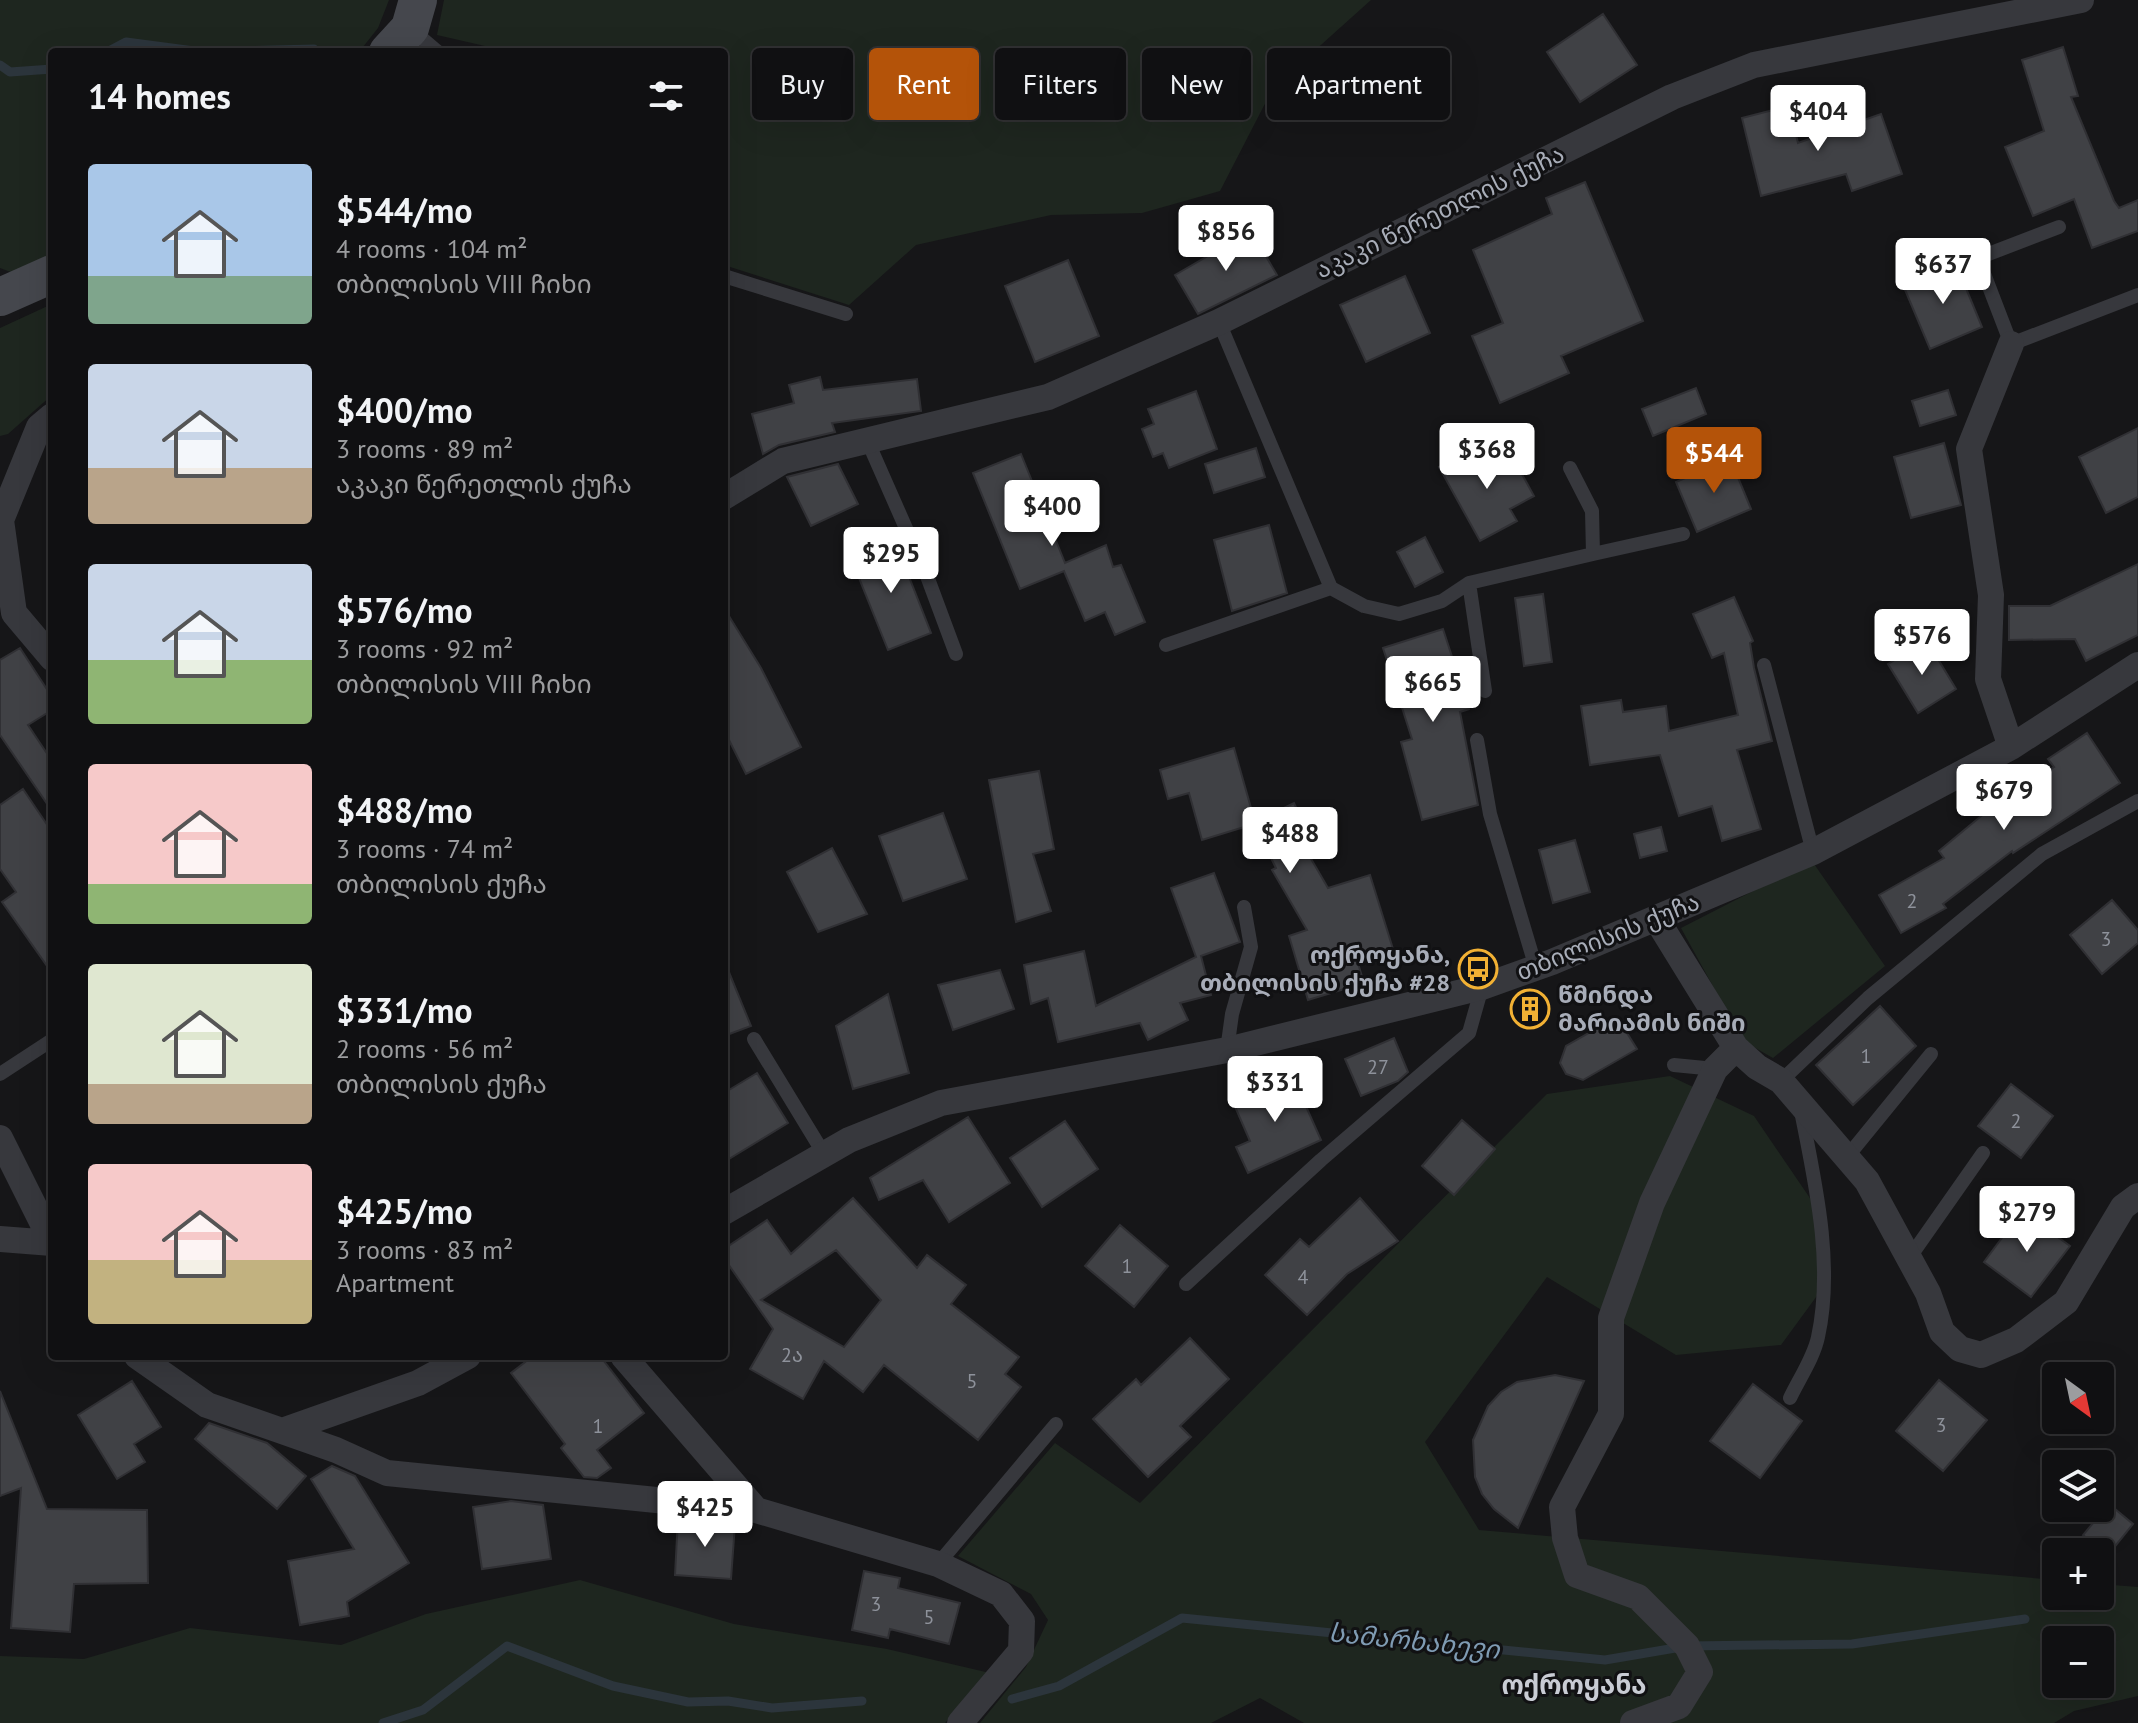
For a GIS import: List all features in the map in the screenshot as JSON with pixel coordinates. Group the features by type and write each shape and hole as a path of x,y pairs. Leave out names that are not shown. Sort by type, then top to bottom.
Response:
{"main road":[{"path":"0,297 48,276"}],"street":[{"name":"აკაკი წერეთლის ქუჩა","path":"728,495 783,461 1048,397 1219,322 1672,97 1754,65 2081,0"},
{"path":"2011,344 1969,449 1991,595 1988,679 2011,747"},
{"path":"48,419 39,427 10,479 1,520 14,613 48,653"},
{"name":"თბილისის ქუჩა","path":"728,1210 849,1140 941,1103 1227,1050 1482,987 1536,968 1657,920 1813,852 2011,747 2138,665"},
{"path":"1657,920 1736,1048 1757,1067 1781,1081 1867,1181 1910,1257 1942,1332 1960,1349 1981,1355 2016,1340 2066,1302 2123,1207 2138,1196"},
{"path":"1633,1723 1679,1706 1700,1672 1687,1646 1638,1597 1577,1575 1565,1538 1562,1507 1611,1414 1611,1318 1652,1203 1715,1069 1736,1048"},
{"path":"0,1138 48,1234"},
{"path":"0,1239 48,1242"},
{"path":"143,1360 207,1405 387,1473 756,1510 938,1564 1001,1594 1022,1621 1021,1651 960,1723"},
{"path":"282,1431 418,1383 461,1360"},
{"path":"626,1360 756,1510"}],"lane":[{"path":"2059,227 1978,258 2011,344 2138,295"},
{"path":"728,277 846,314"},
{"path":"1219,322 1331,588 1364,606 1399,614 1442,601 1469,583 1683,534"},
{"path":"868,442 927,576 956,654"},
{"path":"1570,468 1592,511 1593,554"},
{"path":"1469,583 1485,691"},
{"path":"1166,645 1331,588"},
{"path":"1764,665 1813,852"},
{"path":"1477,740 1490,814 1536,968"},
{"path":"1781,1081 1868,998 2042,854 2138,801"},
{"path":"1227,1050 1232,1014 1251,947 1244,907"},
{"path":"1186,1284 1321,1160 1469,1033 1482,987"},
{"path":"754,1039 824,1154"},
{"path":"0,1074 48,1043"},
{"path":"1847,1157 1931,1054"},
{"path":"1674,1065 1715,1069"},
{"path":"1790,1398 1818,1338 1824,1276 1813,1173 1799,1103"},
{"path":"1910,1257 1983,1153"},
{"path":"938,1564 1056,1424"}],"shaded area":[{"path":"0,0 389,0 378,28 362,48 48,48 48,260 16,274 0,268"},
{"path":"444,0 1371,0 1318,48 1267,48 1267,100 1220,191 1142,213 1051,215 916,245 849,305 728,266 728,48 494,48 437,35"},
{"path":"48,306 48,399 8,434 0,436 0,328"},
{"path":"1812,861 1885,966 1773,1058 1743,1041 1681,928"},
{"path":"1670,1076 1754,1116 1814,1204 1830,1278 1781,1345 1676,1355 1547,1277 1425,1442 1479,1530 2042,1579 2042,1610 2114,1610 2114,1585 2138,1587 2138,1696 2074,1711 2054,1723 1304,1723 1260,1698 1211,1723 980,1723 1026,1667 1048,1620 1031,1594 958,1556 1055,1443 1140,1503 1547,1094"},
{"path":"580,1580 734,1624 887,1649 990,1673 945,1723 0,1723 0,1656 84,1659 190,1628 341,1645 426,1614"}],"building":[{"path":"1603,14 1637,65 1580,102 1547,52"},
{"path":"2063,47 2078,96 2071,97 2114,201 2119,208 2138,200 2138,231 2092,248 2074,199 2033,216 2005,147 2044,131 2022,60"},
{"path":"1789,106 1798,143 1881,114 1902,174 1852,191 1846,174 1761,196 1742,118"},
{"path":"1585,182 1643,321 1561,356 1569,373 1500,403 1472,336 1503,323 1473,250 1552,214 1546,198"},
{"path":"1251,231 1277,275 1198,314 1175,275"},
{"path":"1068,260 1099,336 1035,362 1005,286"},
{"path":"1956,264 1982,327 1930,349 1903,285"},
{"path":"1405,276 1430,333 1366,362 1340,305"},
{"path":"820,377 823,390 917,379 921,411 832,423 835,432 779,445 763,454 752,414 794,403 789,385"},
{"path":"1696,388 1706,414 1653,436 1642,409"},
{"path":"1948,390 1956,415 1920,426 1912,401"},
{"path":"1196,391 1217,449 1169,468 1163,453 1153,457 1142,429 1154,424 1148,409"},
{"path":"2138,428 2138,497 2106,513 2079,457"},
{"path":"1944,443 1961,505 1911,518 1894,457"},
{"path":"1256,448 1265,477 1214,493 1205,464"},
{"path":"1508,449 1534,496 1510,509 1517,521 1480,541 1439,467 1468,451 1476,466"},
{"path":"1021,454 1065,563 1106,545 1113,567 1121,565 1145,622 1115,635 1105,612 1085,621 1064,571 1020,589 973,473"},
{"path":"1730,458 1751,509 1697,532 1676,482"},
{"path":"838,464 858,504 811,526 787,477"},
{"path":"1269,525 1287,593 1232,611 1214,540"},
{"path":"1425,537 1443,572 1415,587 1397,552"},
{"path":"895,541 931,633 888,650 851,558"},
{"path":"2138,564 2138,635 2086,661 2075,639 2009,640 2009,606 2050,606"},
{"path":"1543,594 1552,662 1524,666 1515,598"},
{"path":"1734,597 1753,641 1750,643 1754,668 1772,741 1737,750 1761,829 1722,841 1712,806 1679,816 1660,755 1590,765 1581,706 1621,700 1623,712 1666,706 1669,731 1738,715 1724,653 1712,658 1693,614"},
{"path":"728,614 761,668 801,747 746,774 728,738"},
{"path":"1443,629 1469,709 1460,712 1478,805 1422,820 1401,742 1412,739 1383,648"},
{"path":"1927,641 1956,689 1918,713 1888,664"},
{"path":"20,648 48,691 48,712 28,725 48,755 48,805 0,735 0,660"},
{"path":"2087,733 2120,783 2012,851 1943,904 1946,908 1901,933 1879,895 1944,858 1939,851 1986,812 2054,767 2048,759"},
{"path":"1234,748 1255,822 1294,803 1312,841 1303,845 1328,888 1370,875 1393,949 1357,960 1364,983 1308,1000 1289,936 1307,930 1272,870 1276,868 1254,824 1202,840 1189,793 1168,799 1160,770"},
{"path":"1039,771 1054,849 1033,854 1051,911 1016,922 989,780"},
{"path":"23,789 48,826 48,967 2,902 16,892 0,869 0,805"},
{"path":"943,813 967,879 903,901 879,836"},
{"path":"1661,827 1667,851 1640,858 1634,834"},
{"path":"1575,840 1590,892 1553,903 1539,850"},
{"path":"832,848 867,914 818,932 787,872"},
{"path":"1214,873 1240,942 1201,956 1211,995 1180,1003 1188,1020 1148,1040 1140,1023 1058,1042 1048,998 1031,1004 1024,965 1084,951 1096,1006 1196,957 1171,888"},
{"path":"2112,900 2138,930 2138,943 2102,974 2070,935"},
{"path":"728,970 751,1026 728,1035"},
{"path":"1000,970 1014,1009 953,1030 938,985"},
{"path":"888,994 909,1073 853,1089 836,1026"},
{"path":"1880,1006 1916,1046 1853,1105 1816,1065"},
{"path":"1617,1017 1637,1049 1583,1080 1566,1074 1560,1063 1566,1046"},
{"path":"1394,1038 1408,1072 1398,1081 1361,1096 1345,1059"},
{"path":"757,1073 788,1123 728,1160 728,1091"},
{"path":"1292,1075 1321,1140 1248,1173 1236,1147 1250,1141 1233,1102"},
{"path":"2011,1084 2053,1116 2021,1158 1978,1126"},
{"path":"968,1117 1010,1183 949,1222 923,1180 879,1200 870,1178"},
{"path":"1462,1120 1495,1149 1454,1195 1422,1166"},
{"path":"1065,1121 1098,1169 1042,1207 1010,1158"},
{"path":"853,1198 917,1268 927,1255 966,1285 951,1304 1019,1357 1005,1374 1021,1387 978,1440 884,1365 863,1392 824,1361 803,1399 750,1369 773,1329 728,1264 728,1246 767,1220 791,1254","holes":["836,1250 881,1300 844,1347 761,1300"]},
{"path":"1360,1198 1398,1241 1347,1274 1307,1315 1265,1275 1300,1239 1309,1247"},
{"path":"2022,1211 2070,1246 2031,1297 1984,1262"},
{"path":"1120,1225 1168,1266 1134,1307 1085,1266"},
{"path":"1190,1338 1229,1379 1180,1426 1191,1437 1148,1477 1093,1419 1136,1379 1141,1385"},
{"path":"528,1360 603,1360 644,1413 597,1450 611,1468 597,1478 584,1477 561,1448 565,1444 511,1373"},
{"path":"1555,1375 1584,1381 1518,1528 1494,1509 1482,1494 1475,1477 1473,1440 1488,1406 1501,1392 1517,1382"},
{"path":"1939,1380 1987,1420 1943,1471 1896,1431"},
{"path":"132,1381 161,1427 134,1444 145,1462 117,1479 78,1415"},
{"path":"1753,1384 1802,1421 1760,1478 1710,1441"},
{"path":"0,1391 47,1509 147,1510 148,1583 74,1584 70,1632 11,1628 21,1488 0,1496"},
{"path":"209,1423 267,1443 306,1476 277,1509 195,1439"},
{"path":"332,1466 355,1476 409,1563 347,1602 349,1616 300,1625 288,1561 354,1549 311,1479"},
{"path":"511,1501 543,1505 551,1559 482,1569 473,1507"},
{"path":"2114,1508 2133,1524 2114,1548 2114,1538 2087,1538 2083,1535 2094,1522 2114,1522"},
{"path":"678,1518 735,1524 731,1579 675,1575"},
{"path":"864,1571 900,1578 898,1588 960,1603 949,1644 890,1629 888,1638 852,1630"}],"waterway":[{"path":"115,48 126,42 172,48"},
{"path":"0,65 10,72 48,69"},
{"name":"სამარხახევი","path":"1012,1699 1059,1686 1182,1618 1605,1660 1687,1646 1852,1644 2025,1619"},
{"name":"სამარხახევი","path":"383,1723 423,1710 507,1646 613,1686 688,1702 728,1701 772,1708 862,1701"}],"place":[{"name":"ოქროყანა, თბილისის ქუჩა #28","path":"1478,969"},
{"name":"წმინდა მარიამის ნიში","path":"1530,1009"}],"district":[{"name":"ოქროყანა","path":"1574,1685"}]}
